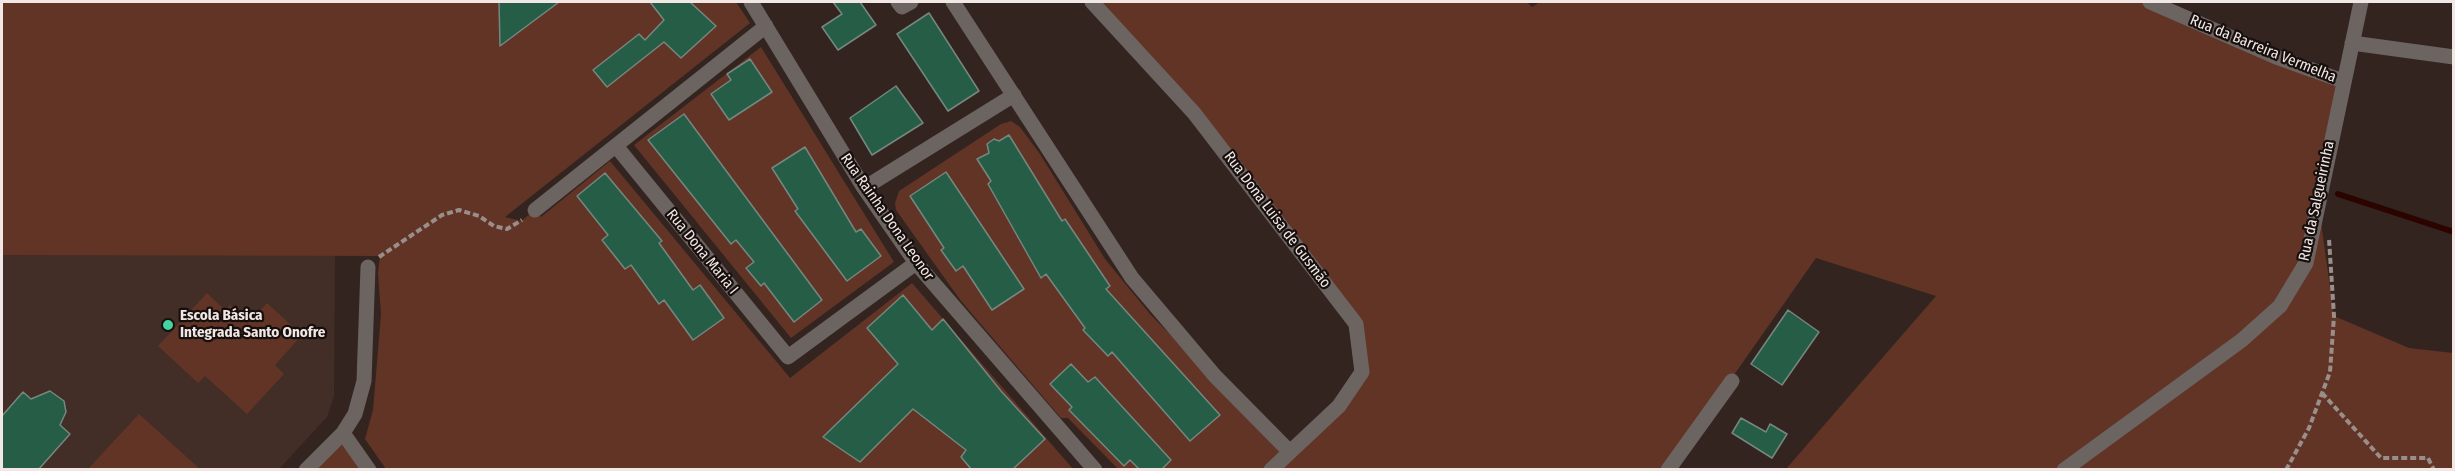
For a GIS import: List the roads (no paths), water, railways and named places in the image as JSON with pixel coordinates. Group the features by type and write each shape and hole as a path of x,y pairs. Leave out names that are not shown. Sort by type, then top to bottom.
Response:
{"street":[{"name":"Rua Rainha Dona Leonor","path":"751,2 864,188 916,263 1095,470"},
{"path":"898,2 902,7 911,2"},
{"path":"953,2 1132,278 1215,376 1290,452"},
{"name":"Rua Dona Luisa de Gusmão","path":"1092,2 1194,113 1356,324 1362,372 1339,406 1271,470"},
{"name":"Rua da Barreira Vermelha","path":"2150,2 2276,57 2343,81"},
{"name":"Rua da Salgueirinha","path":"2064,470 2242,340 2280,306 2306,263 2361,2"},
{"path":"535,210 766,26"},
{"path":"2352,43 2454,57"},
{"path":"864,188 1014,95"},
{"name":"Rua Dona Maria I","path":"616,146 788,357 916,263"},
{"path":"306,470 343,433 355,414 364,381 368,267"},
{"path":"1668,470 1731,381"},
{"path":"343,433 369,470"}],"waterway":[{"path":"2338,194 2454,232"}],"place":[{"name":"Escola Básica Integrada Santo Onofre","path":"168,325"}]}
